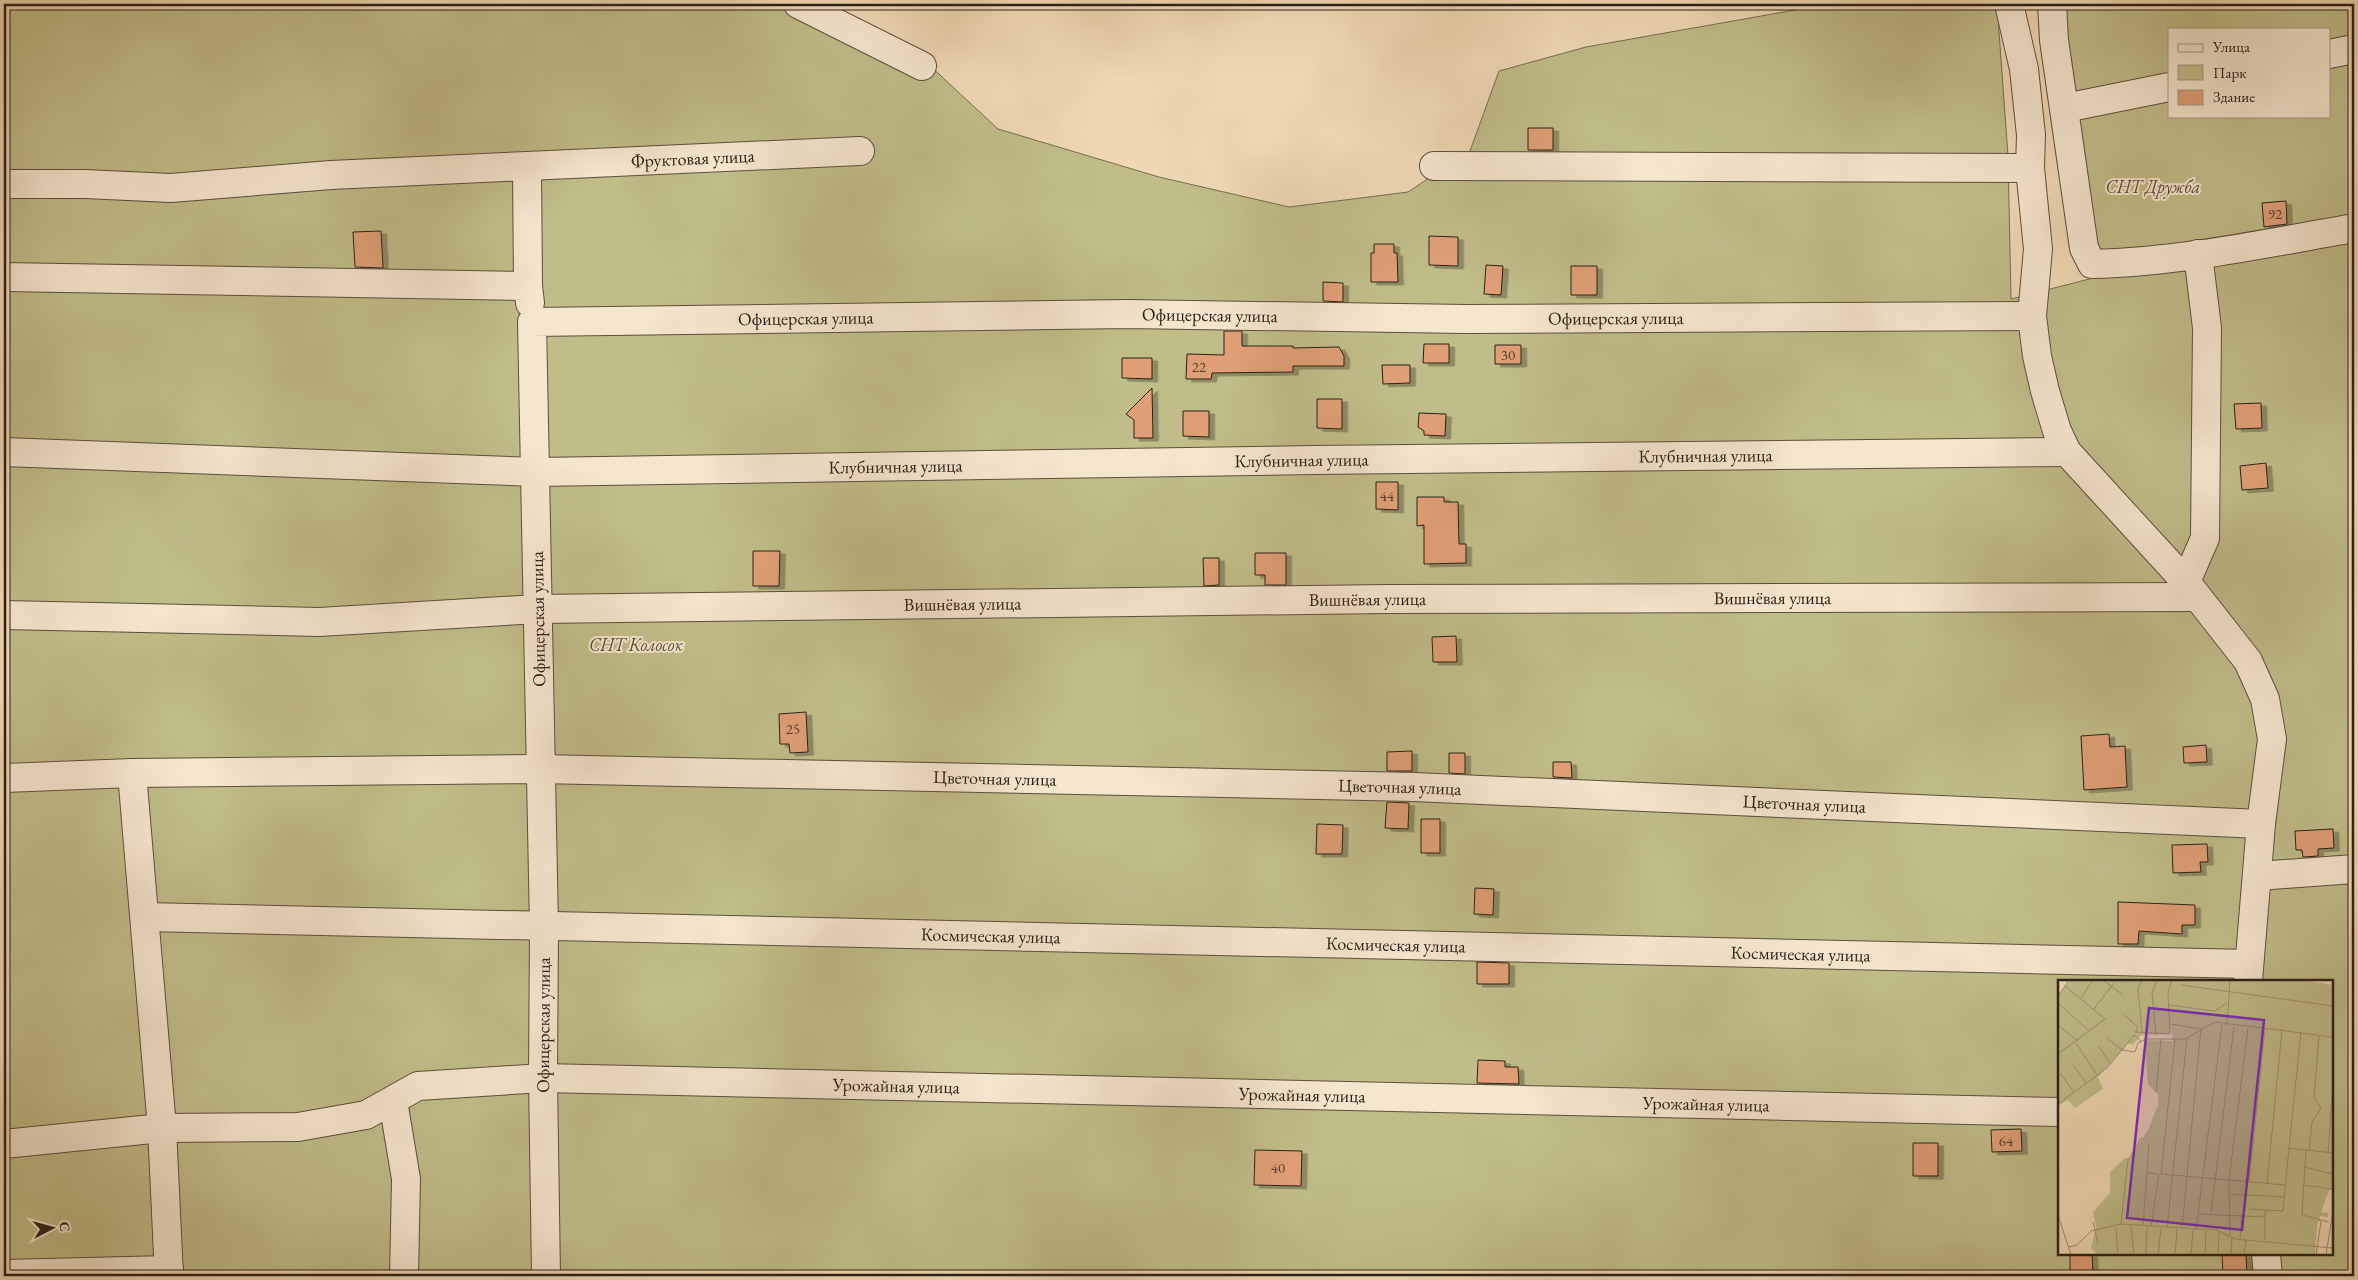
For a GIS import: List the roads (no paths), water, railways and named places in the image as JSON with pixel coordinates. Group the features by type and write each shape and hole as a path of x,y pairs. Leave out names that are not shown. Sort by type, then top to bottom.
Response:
{"street":[{"path":"798,4 922,66"},
{"path":"2009,4 2024,69 2031,135 2030,168 2038,249 2032,316 2037,356 2057,431 2067,452 2191,589 2248,661 2265,699 2272,739 2261,824 2258,876 2248,972"},
{"path":"2052,4 2054,40 2084,248 2092,264 2120,264 2198,254 2354,228"},
{"path":"2330,54 2354,49"},
{"path":"2065,108 2168,87"},
{"name":"Фруктовая улица","path":"4,184 85,184 171,188 331,175 860,151"},
{"path":"527,166 528,286 532,322"},
{"path":"1434,166 2030,168"},
{"path":"2191,589 2205,538 2207,328 2198,254"},
{"path":"4,277 528,286"},
{"name":"Офицерская улица","path":"546,1276 543,1078 544,927 539,769 536,472 532,322 1128,314 1465,319 2032,316"},
{"name":"Клубничная улица","path":"4,452 536,472 1314,460 2067,452"},
{"name":"Вишнёвая улица","path":"4,615 319,622 538,609 2191,589"},
{"name":"Цветочная улица","path":"4,778 132,773 539,769 1414,787 2261,824"},
{"path":"4,1274 169,1273 162,1128 146,917 132,773"},
{"path":"2258,876 2354,869"},
{"name":"Космическая улица","path":"146,917 2248,972"},
{"name":"Урожайная улица","path":"4,1144 162,1128 298,1126 366,1115 418,1086 543,1078 2058,1112"},
{"path":"393,1101 406,1179 404,1276"},
{"path":"2266,1255 2268,1276"}],"park label":[{"name":"СНТ Дружба","path":"2153,187"},
{"name":"СНТ Колосок","path":"636,645"}]}
